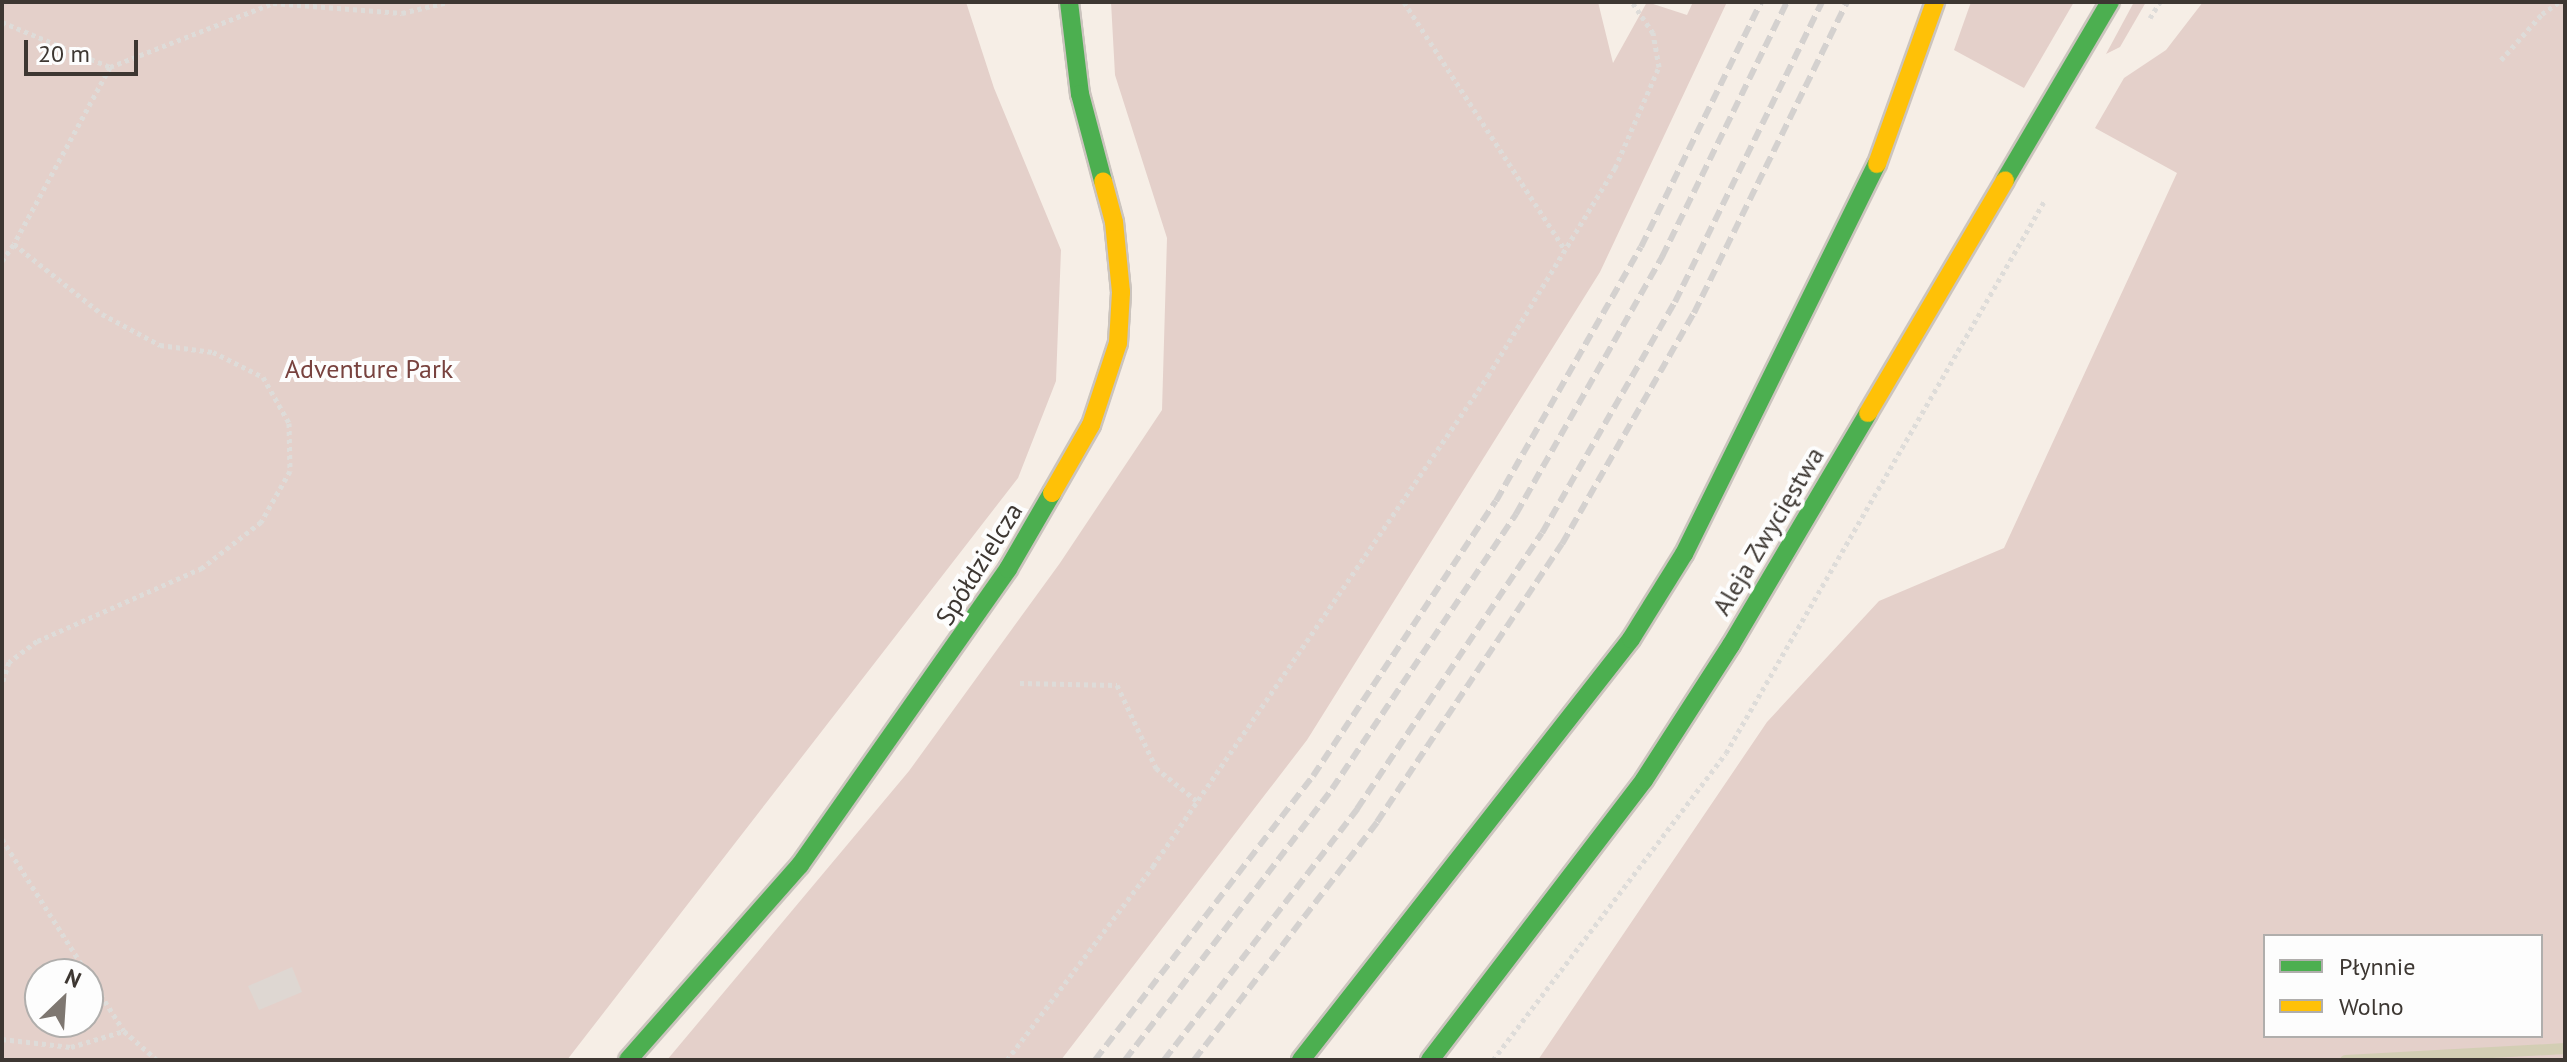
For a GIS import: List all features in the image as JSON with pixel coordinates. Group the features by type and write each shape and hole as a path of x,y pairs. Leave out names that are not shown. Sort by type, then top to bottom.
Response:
{"main road":[{"name":"Spółdzielcza","path":"628,1060 800,865 898,731 1008,569 1091,425 1118,343 1121,292 1114,222 1080,94 1069,2"},
{"path":"1301,1060 1631,639 1684,554 1874,172 1935,2"},
{"name":"Aleja Zwycięstwa","path":"1430,1060 1557,900 1652,768 1731,645 2110,2"}],"path":[{"path":"2,261 110,67 274,2 402,13 448,2"},
{"path":"349,9 354,2"},
{"path":"1404,2 1564,248"},
{"path":"1007,1060 1197,801 1488,376 1615,168 1659,67 1653,33 1632,2"},
{"path":"2501,60 2542,14 2559,2"},
{"path":"2,22 110,67"},
{"path":"2,683 9,662 37,641 202,568 261,522 290,471 289,423 263,377 213,352 160,345 102,314 14,244"},
{"path":"1020,683 1117,685 1156,768 1197,801"},
{"path":"2,839 124,1031 157,1060"},
{"path":"2,1039 71,1047 124,1031"}],"green space":[{"name":"Adventure Park","path":"2,2 966,2 994,88 1061,250 1056,381 1018,478 567,1060 2,1060"},
{"path":"1111,2 1598,2 1613,63 1647,2 1687,15 1693,2 1727,2 1600,272 1307,740 1061,1060 667,1060 909,771 1060,563 1162,410 1167,238 1115,75"},
{"path":"1971,2 2074,2 2024,88 1954,50"},
{"path":"2134,2 2146,2 2120,47 2106,54"},
{"path":"2203,2 2565,2 2565,1060 1538,1060 1767,722 1879,601 2004,548 2177,173 2095,128 2124,78 2166,50"}],"building":[{"path":"292,967 302,992 259,1010 248,986"}],"waterway":[{"path":"2345,1060 2565,1048"}],"railway":[{"path":"1095,1060 1313,776 1496,501 1641,247 1761,2"},
{"path":"1125,1060 1332,789 1516,514 1662,257 1787,2"},
{"path":"1164,1060 1357,809 1542,533 1675,302 1822,2"},
{"path":"1194,1060 1377,822 1562,544 1694,313 1847,2"}],"traffic: fast":[{"path":"1069,2 1080,94 1103,181"},
{"path":"2005,180 2110,2"},
{"path":"1301,1060 1631,639 1684,554 1877,164"},
{"path":"1430,1060 1644,780 1731,645 1868,413"},
{"path":"628,1060 800,865 1008,569 1052,493"}],"traffic: slow":[{"path":"1877,164 1935,2"},
{"path":"1868,413 2005,180"},
{"path":"1052,493 1091,425 1118,343 1121,292 1114,222 1103,181"}]}
